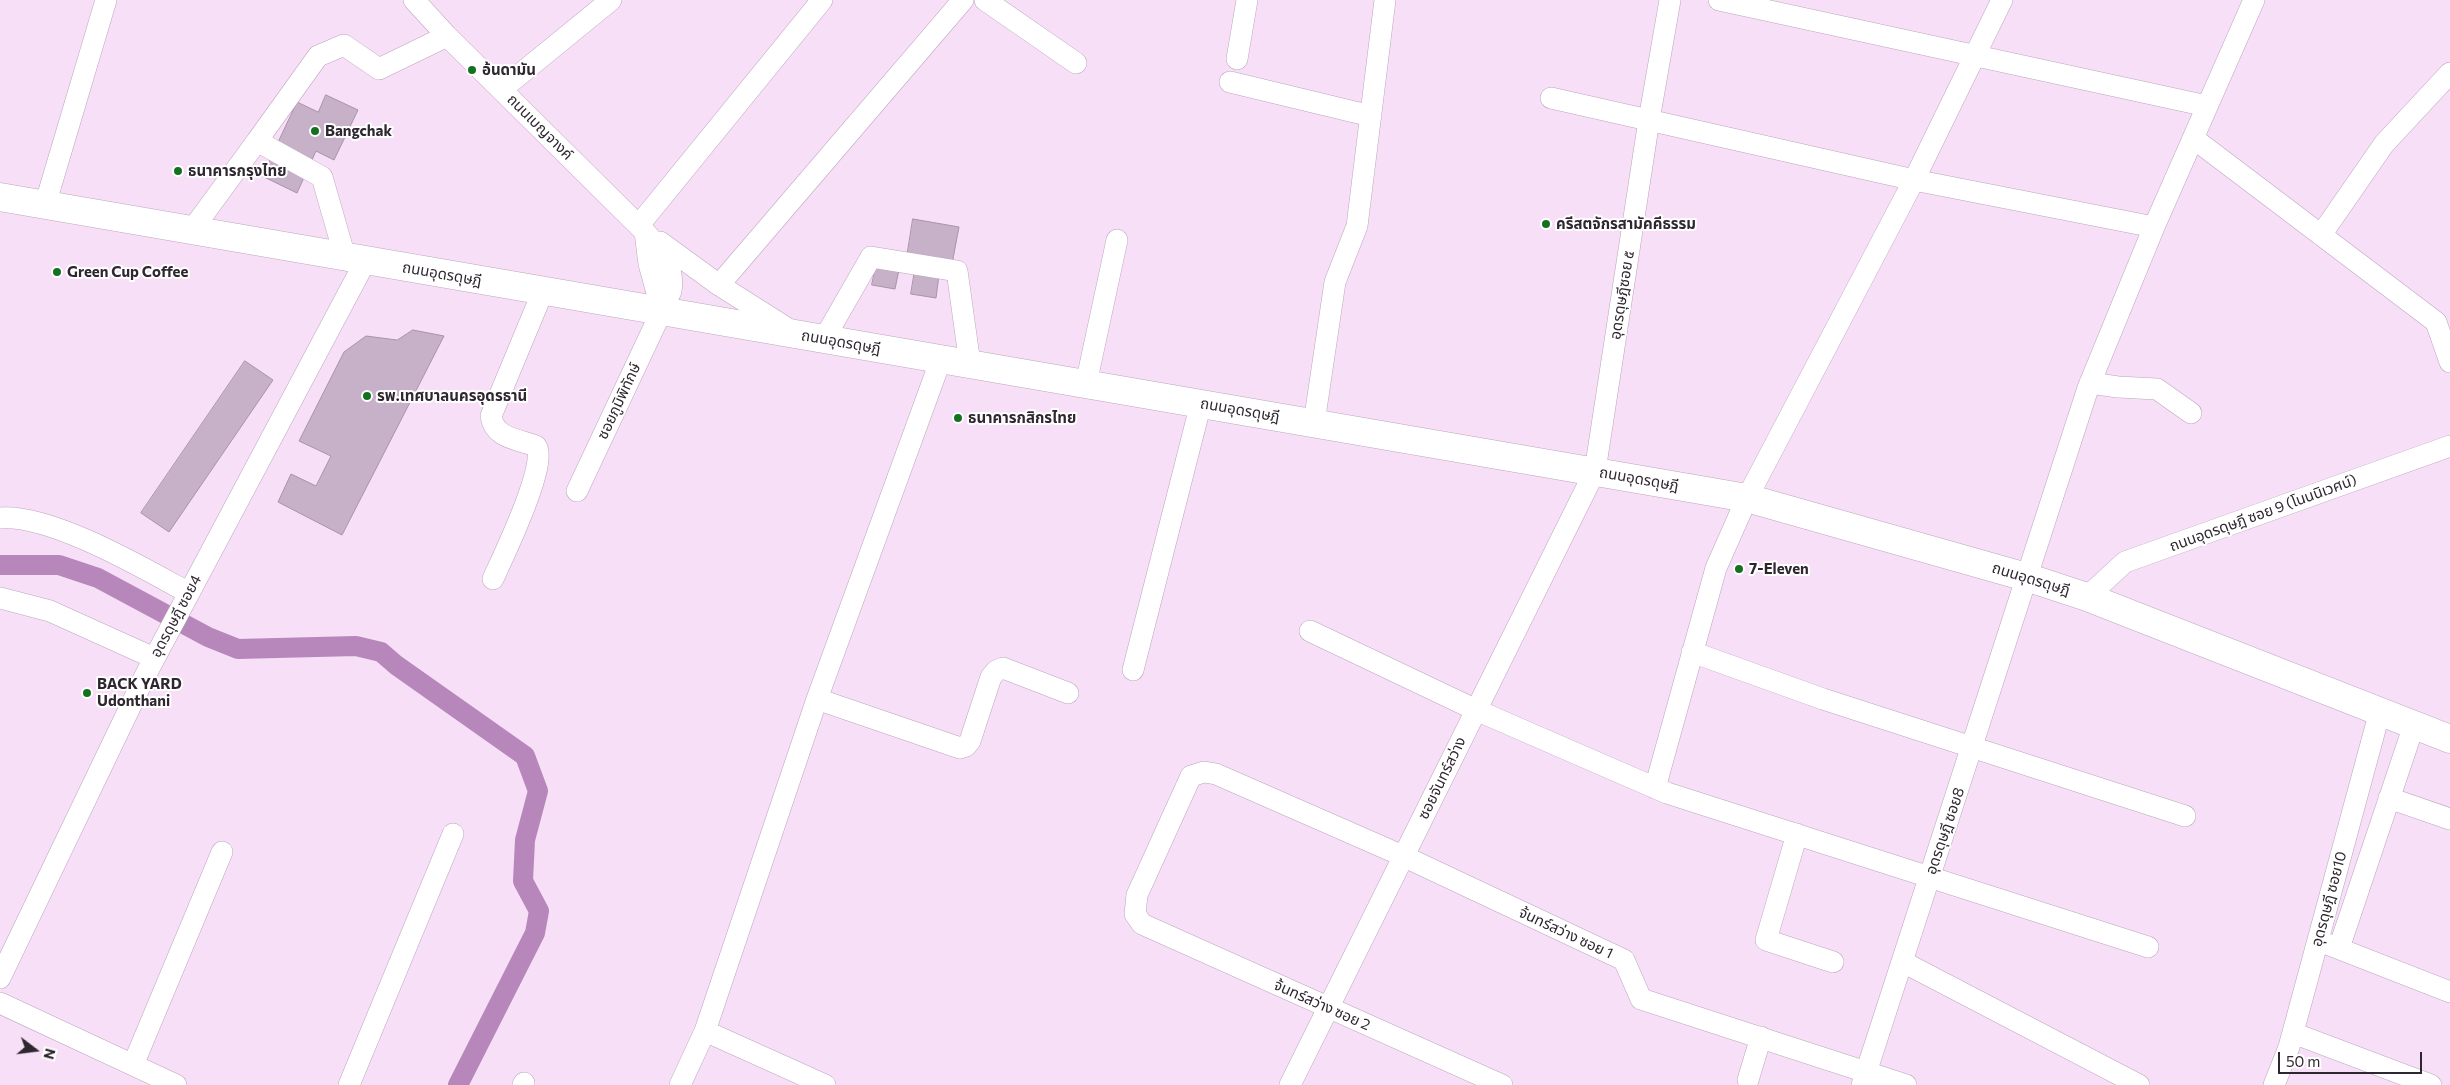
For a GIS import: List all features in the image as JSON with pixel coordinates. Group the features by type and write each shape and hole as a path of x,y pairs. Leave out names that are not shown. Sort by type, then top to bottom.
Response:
{"main road":[{"name":"ถนนอุดรดุษฎี","path":"0,197 1747,498 2026,577 2087,597 2450,739"}],"street":[{"path":"45,205 106,0"},
{"name":"ถนนเบญจางค์","path":"414,0 447,36 664,253 672,277 671,291 662,311"},
{"path":"502,89 611,0"},
{"path":"642,229 822,0"},
{"path":"719,285 963,0"},
{"path":"985,0 1076,63"},
{"path":"1236,59 1246,0"},
{"path":"1314,423 1335,282 1357,226 1385,0"},
{"name":"อุดรดุษฎีซอย ๕","path":"1595,471 1649,120 1670,0"},
{"path":"1719,0 2207,106"},
{"path":"1655,788 1716,568 1747,498 1914,180 2002,0"},
{"name":"อุดรดุษฎี ซอย8","path":"1865,1078 2090,383 2154,227 2254,0"},
{"path":"192,230 318,56 344,45 379,69 447,36"},
{"path":"2321,235 2384,144 2450,74"},
{"path":"1230,82 1370,116"},
{"path":"1551,98 1914,180 2154,227"},
{"path":"2193,138 2436,322 2450,362"},
{"path":"257,141 322,177 355,259"},
{"name":"ถนนเบญจางค์","path":"642,229 719,285 795,334"},
{"path":"1086,384 1117,240"},
{"path":"824,339 871,256 957,271 970,364"},
{"name":"อุดรดุษฎี ซอย4","path":"0,978 154,658 186,598 355,259"},
{"path":"493,579 528,495 540,457 536,446 498,433 493,426 492,416 543,291"},
{"name":"ซอยภูมิพิทักษ์","path":"577,492 662,311"},
{"path":"680,1085 705,1031 817,699 941,359"},
{"path":"2090,383 2118,388 2157,389 2191,413"},
{"path":"1133,670 1201,404"},
{"name":"ถนนอุดรดุษฎี ซอย 9 (โนนนิเวศน์)","path":"2087,597 2125,562 2450,446"},
{"name":"ซอยจันทร์สว่าง","path":"1290,1085 1595,471"},
{"path":"0,518 30,520 123,557 186,598"},
{"path":"0,598 50,611 154,658"},
{"path":"1310,631 1476,710 1655,788 2148,948"},
{"path":"1692,652 1823,699 1974,746 2185,816"},
{"path":"817,699 960,748 966,746 970,741 991,677 996,670 1003,668 1068,693"},
{"name":"อุดรดุษฎี ซอย10","path":"2274,1085 2293,1033 2380,711"},
{"path":"2338,948 2414,725"},
{"name":"จ้นทร์สว่าง ซอย 1","path":"1142,924 1135,914 1137,895 1191,776 1204,772 1216,774 1404,856 1624,960 1641,999 1761,1038 1865,1078 1906,1085"},
{"path":"2389,798 2450,819"},
{"path":"349,1085 454,834"},
{"path":"1798,834 1766,940 1833,962"},
{"path":"133,1065 222,852"},
{"name":"จ้นทร์สว่าง ซอย 2","path":"1142,924 1502,1085"},
{"path":"2318,940 2450,992"},
{"path":"1903,962 2139,1085"},
{"path":"0,1003 176,1085"},
{"path":"705,1031 825,1085"},
{"path":"2293,1033 2431,1085"},
{"path":"1748,1080 1761,1038"}],"building":[{"name":"Bangchak","path":"326,95 358,110 334,160 316,151 297,193 262,176 297,102 318,112"},
{"path":"913,219 959,227 952,264 907,257"},
{"path":"877,261 900,265 895,289 872,285"},
{"path":"915,270 939,275 936,298 911,294"},
{"name":"รพ.เทศบาลนครอุดรธานี","path":"413,330 444,336 342,535 278,502 291,474 316,486 331,456 299,441 344,352 366,336 397,340"},
{"path":"245,361 273,380 169,532 141,513"}],"waterway":[{"path":"0,565 59,565 98,578 208,637 238,649 356,646 381,652 396,665 525,756 538,791 525,840 523,881 539,911 535,933 458,1085"}],"place":[{"name":"อ้นดามัน","path":"472,70"},
{"name":"Bangchak","path":"315,131"},
{"name":"ธนาคารกรุงไทย","path":"178,171"},
{"name":"ครีสตจักรสามัคคีธรรม","path":"1546,224"},
{"name":"Green Cup Coffee","path":"57,272"},
{"name":"รพ.เทศบาลนครอุดรธานี","path":"367,396"},
{"name":"ธนาคารกสิกรไทย","path":"958,418"},
{"name":"7-Eleven","path":"1739,569"},
{"name":"BACK YARD Udonthani","path":"87,693"}]}
